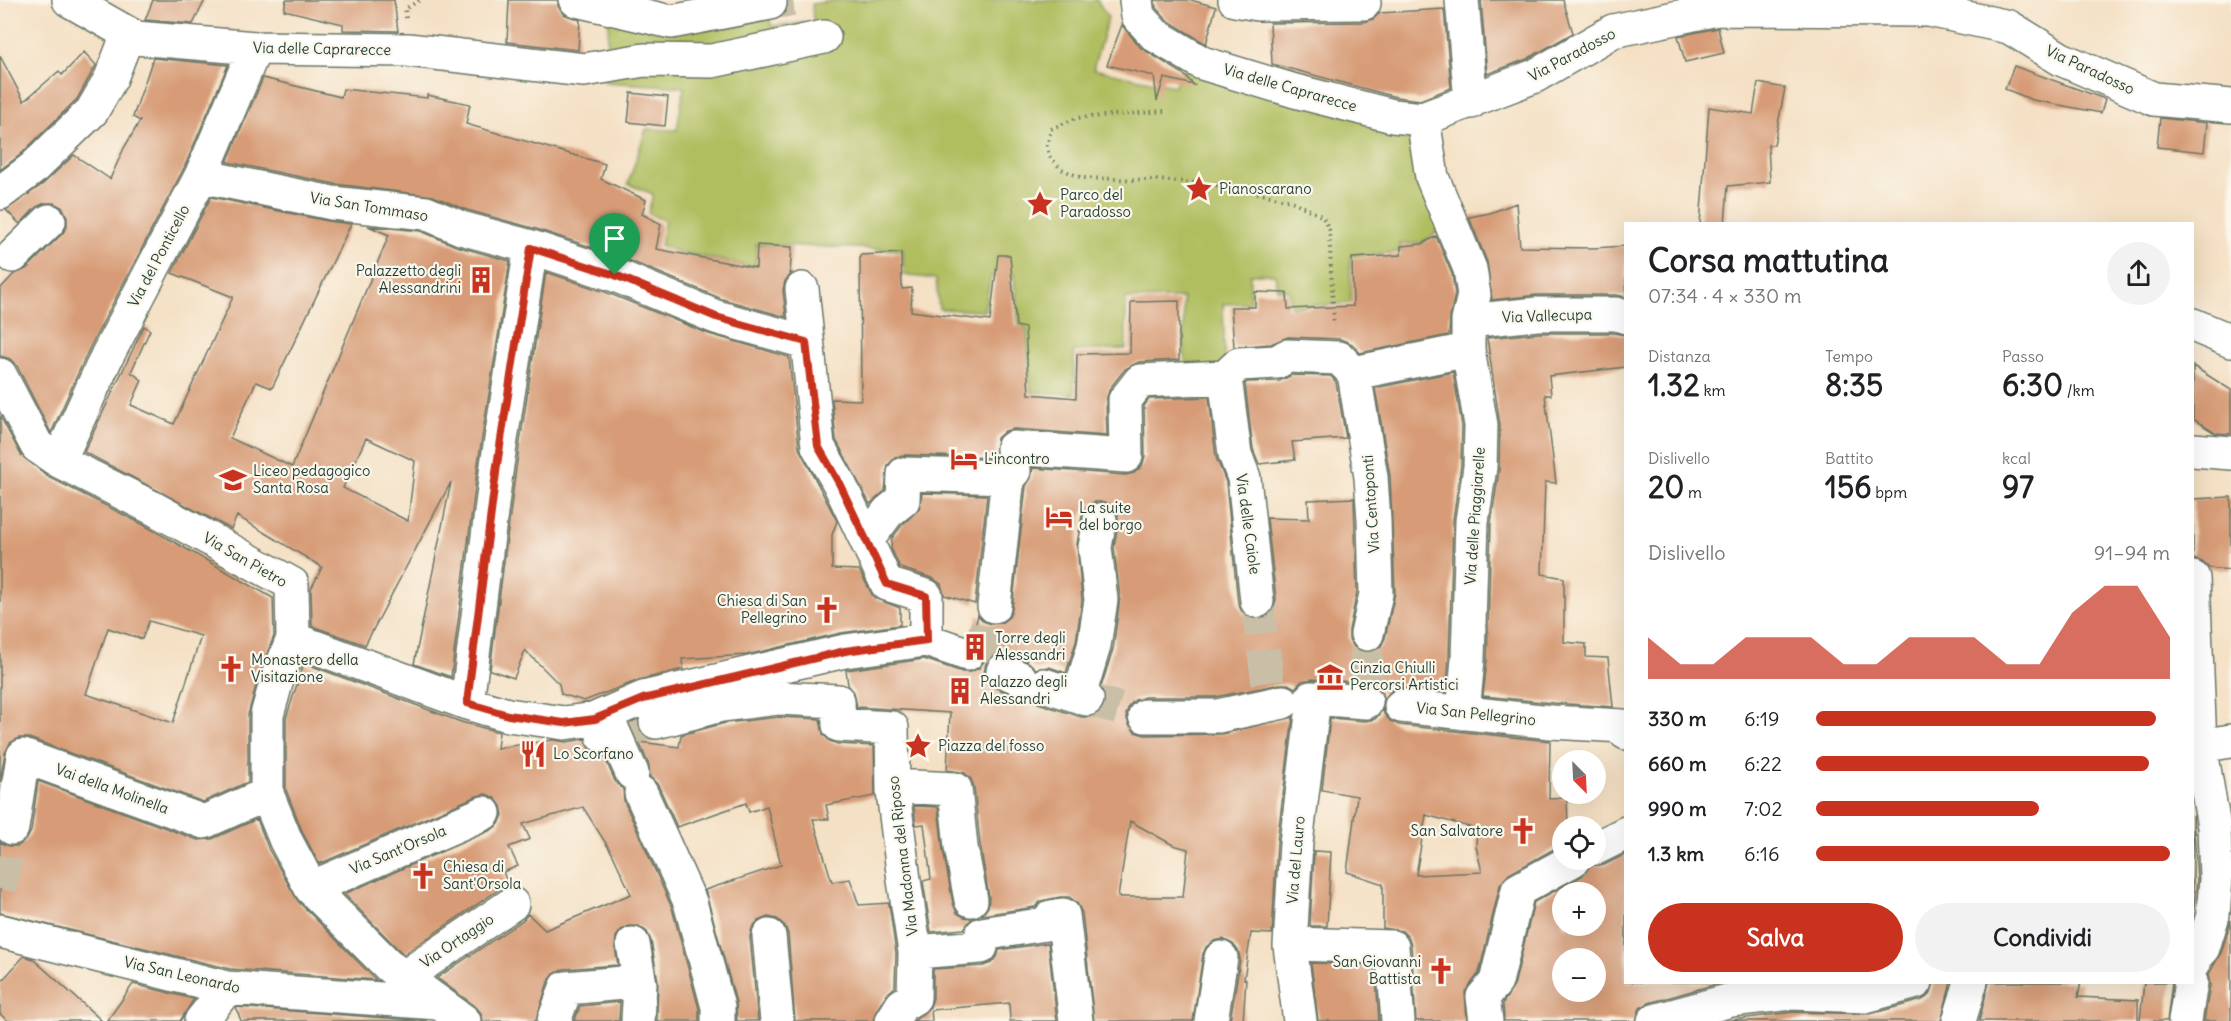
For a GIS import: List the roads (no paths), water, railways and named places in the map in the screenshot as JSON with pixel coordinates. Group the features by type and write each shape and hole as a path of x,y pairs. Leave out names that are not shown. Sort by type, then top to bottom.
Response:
{"street":[{"name":"Via delle Caprarecce","path":"69,0 136,38 255,48 408,50 585,70 644,60 711,61 824,37"},
{"path":"576,0 671,22 770,3"},
{"name":"Via delle Caprarecce","path":"1136,0 1138,16 1155,35 1202,63 1295,91 1393,116 1423,119 1471,102"},
{"path":"1235,0 1258,4 1364,3"},
{"path":"1462,0 1471,102"},
{"name":"Via Paradosso","path":"1471,102 1535,76 1613,31 1717,9 1929,10 2009,27 2061,59 2154,99 2231,106"},
{"path":"0,193 32,169 92,111 111,78 128,34"},
{"name":"Via del Ponticello","path":"59,461 107,356 201,176 255,48"},
{"path":"1423,119 1432,177 1470,269 1474,295 1468,336"},
{"name":"Via San Tommaso","path":"201,176 332,203 426,213 461,228 615,275 716,317 806,342"},
{"path":"4,255 49,221"},
{"path":"457,699 531,248"},
{"path":"802,289 818,446 887,584 926,596 927,640"},
{"name":"Via Vallecupa","path":"1225,377 1239,363 1277,362 1287,356 1345,365 1468,336 1537,314 1624,316"},
{"path":"2194,325 2231,341"},
{"name":"Via delle Piaggiarelle","path":"1462,713 1468,659 1472,521 1480,467 1481,425 1468,336"},
{"name":"Via Centoponti","path":"1345,365 1371,477 1376,594 1367,634"},
{"name":"Via San Pietro","path":"0,375 37,446 59,461 153,508 292,584 293,639 278,676 267,716 267,794 286,841 311,888 390,967 448,1015"},
{"path":"994,606 1008,477 1014,471 1013,448 1126,456 1125,400 1140,381 1225,377"},
{"name":"Via delle Caiole","path":"1225,377 1235,454 1244,478 1257,601"},
{"path":"2194,450 2231,453"},
{"path":"867,540 893,506 903,500 904,474 1008,477"},
{"path":"1022,678 1083,698 1101,600 1095,547 1100,520"},
{"path":"2194,588 2209,744 2216,879 2212,915 2203,948 2194,958"},
{"path":"293,639 457,699 508,715 564,723 595,719 643,699 790,672 845,651 927,640 967,654"},
{"path":"1145,716 1218,716 1290,701 1366,695"},
{"name":"Via Madonna del Riposo","path":"718,1021 718,1007 690,902 636,783 625,730 721,705 778,698 838,701 839,725 892,728 893,786 915,952 914,998 902,1005 892,1021"},
{"name":"Via del Lauro","path":"1290,701 1296,843 1290,946 1300,1021"},
{"name":"Via San Pellegrino","path":"1401,706 1551,722 1623,726 1624,728"},
{"name":"Vai della Molinella","path":"12,828 23,756 204,822 267,794"},
{"path":"893,786 955,789 961,847 981,947 915,952"},
{"name":"Via Sant'Orsola","path":"311,888 484,813"},
{"path":"1606,843 1624,834"},
{"path":"1486,1021 1483,997 1496,982 1518,890 1554,870"},
{"name":"Via Ortaggio","path":"403,978 512,904"},
{"path":"977,921 1046,924 1051,917 1063,915 1076,1021"},
{"name":"Via San Leonardo","path":"0,931 218,1008 448,1015"},
{"path":"769,936 777,1021"},
{"path":"633,944 640,984 638,1021"},
{"path":"1290,946 1295,944 1392,947 1398,1021"},
{"path":"1211,1021 1221,958"},
{"path":"554,1021 566,988 623,983"},
{"path":"1654,1021 1727,991 1865,996 1909,984"},
{"path":"1959,1021 1970,984"},
{"path":"2185,1021 2190,984"}],"tunnel":[{"path":"770,3 793,0"},
{"path":"1257,601 1270,699"},
{"path":"976,658 994,606"},
{"path":"1366,683 1367,634"},
{"path":"1087,699 1145,716"},
{"path":"625,730 656,722"},
{"path":"0,889 12,828"}],"place":[{"name":"Pianoscarano","path":"1199,189"},
{"name":"Parco del Paradosso","path":"1040,204"},
{"name":"Palazzetto degli Alessandrini","path":"481,280"},
{"name":"L'incontro","path":"964,459"},
{"name":"Liceo pedagogico Santa Rosa","path":"233,480"},
{"name":"La suite del borgo","path":"1059,517"},
{"name":"Chiesa di San Pellegrino","path":"827,610"},
{"name":"Torre degli Alessandri","path":"975,647"},
{"name":"Monastero della Visitazione","path":"231,669"},
{"name":"Cinzia Chiulli Percorsi Artistici","path":"1330,677"},
{"name":"Palazzo degli Alessandri","path":"960,691"},
{"name":"Piazza del fosso","path":"918,746"},
{"name":"Lo Scorfano","path":"533,754"},
{"name":"San Salvatore","path":"1523,831"},
{"name":"Chiesa di Sant'Orsola","path":"423,876"},
{"name":"San Giovanni Battista","path":"1441,971"}]}
